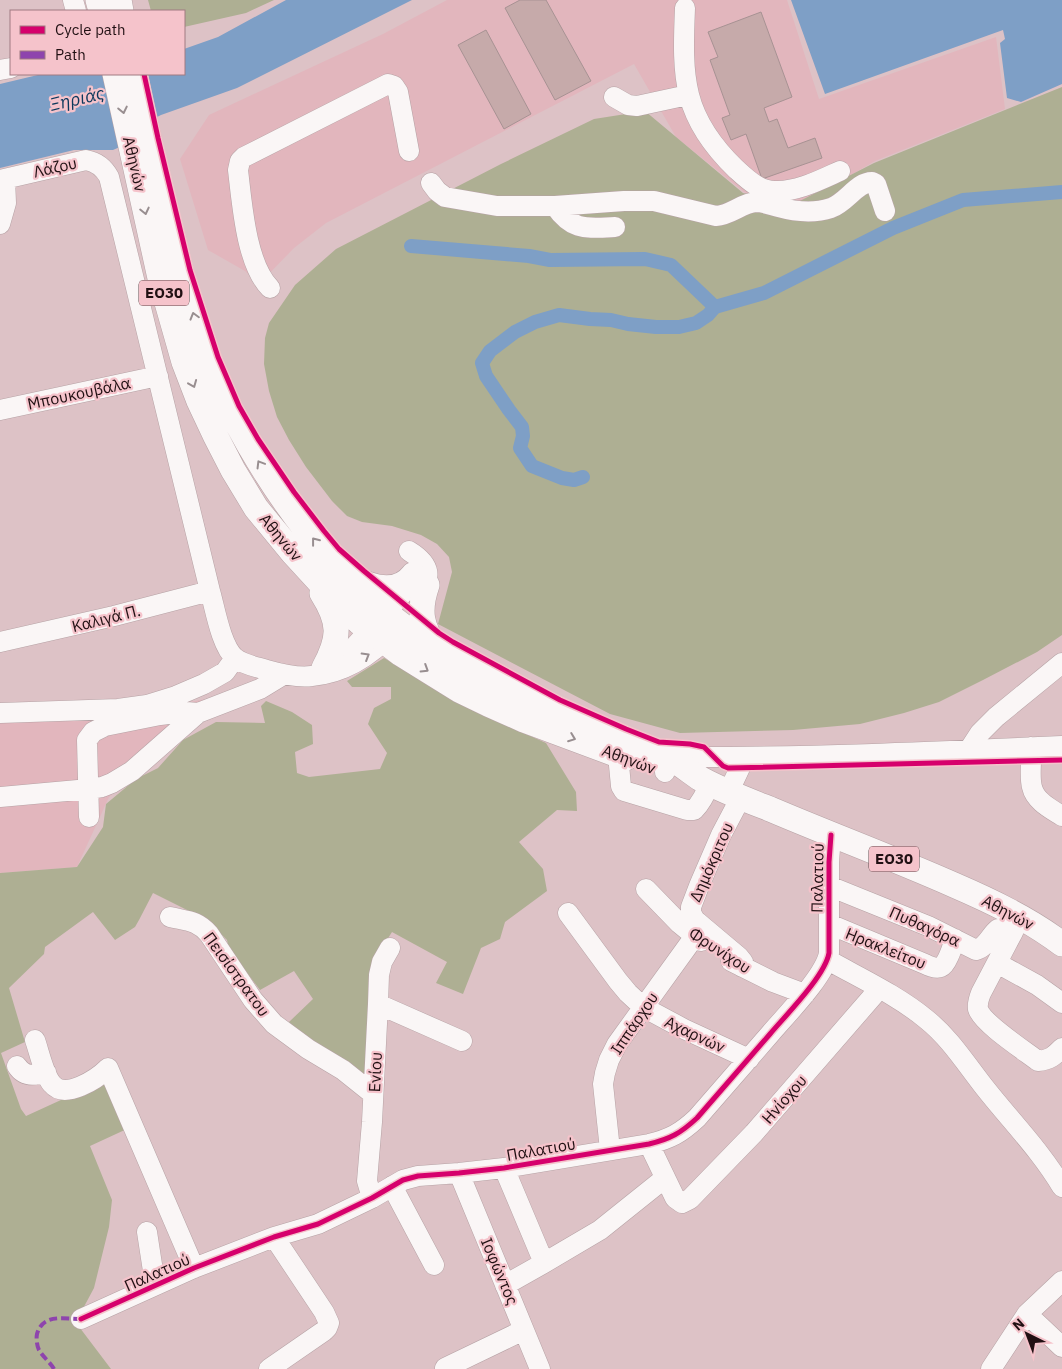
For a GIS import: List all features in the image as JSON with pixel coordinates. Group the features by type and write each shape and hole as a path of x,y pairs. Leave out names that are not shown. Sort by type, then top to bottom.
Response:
{"main road":[{"name":"Αθηνών","path":"115,75 180,267 201,339 222,395 266,474 297,519 336,567 361,591 393,618 439,650 479,673 667,765 831,835 917,868 987,900 1017,925 1043,930 1062,944"},
{"name":"Αθηνών","path":"135,75 140,144 160,278 174,331 199,401 233,470 250,498 274,531 337,601 377,636 424,669 459,690 524,720 618,755 667,765"},
{"path":"336,567 362,582 384,588 400,586 420,580 423,596 421,606 422,618 425,629 439,650"},
{"path":"313,575 334,616 337,632 336,642 331,654 318,672"}],"street":[{"path":"685,8 683,51 688,95 695,113 709,138 736,169 760,188 772,192 788,191 816,182 840,171"},
{"path":"270,288 258,271 249,244 238,170 240,161 244,157 388,84 394,86 398,92 409,151"},
{"path":"614,97 622,102 637,106 688,95"},
{"name":"Λάζου","path":"2,180 86,160 94,161 106,172"},
{"name":"Αθηνών","path":"106,172 109,177 210,591 224,640 235,658"},
{"path":"0,224 6,203 2,180"},
{"path":"432,183 439,194 445,197 496,206 555,206 624,201 654,201 716,216 756,202 793,211 811,212 838,205 862,184 872,182 876,184 885,211"},
{"path":"555,206 561,215 575,226 588,228 615,227"},
{"name":"Μπουκουβάλα","path":"0,410 158,376"},
{"path":"0,713 118,709 147,705 176,696 204,684 225,672 235,658 253,666 283,674 318,672 355,646 377,636 393,618 406,590 420,580"},
{"name":"Καλιγά Π.","path":"0,642 114,616 210,591"},
{"path":"969,750 980,733 996,717 1062,663"},
{"path":"0,797 88,789 112,783 132,771 198,713 260,689 283,674"},
{"path":"89,817 88,740 93,732 105,726 142,718 186,712 198,713"},
{"path":"667,765 745,757 1062,746"},
{"path":"1031,747 1032,787 1043,804 1062,816"},
{"path":"618,755 621,786 624,791 687,810 694,810 702,801 721,788 745,757"},
{"name":"Δημόκριτου","path":"721,788 722,835 699,886 691,907 691,913 695,920 739,957 743,962 742,967"},
{"name":"Παλατιού","path":"81,1319 194,1268 274,1237 318,1224 372,1198 403,1180 418,1176 504,1168 649,1144 674,1136 691,1124 804,994 824,968 828,960 831,835"},
{"name":"Πυθαγόρα","path":"829,886 928,926 976,950 980,950 998,928 1003,929 1017,925"},
{"name":"Φρυνίχου","path":"646,890 695,936 719,954 773,982 804,994"},
{"name":"Αχαρνών","path":"568,913 618,981 643,1007 684,1029 749,1058"},
{"name":"Πεισίστρατου","path":"170,917 197,923 203,927 253,1000 274,1024 308,1049 343,1070 374,1094"},
{"name":"Ηρακλείτου","path":"829,924 936,968 944,964 955,939"},
{"path":"1017,925 981,993 978,1009 993,1027 1038,1061 1046,1061 1062,1048"},
{"name":"Ιππάρχου","path":"610,1150 603,1084 604,1073 609,1060 617,1044 695,936"},
{"name":"Ενίου","path":"372,1198 367,1181 374,1094 378,975 382,962 390,948"},
{"path":"828,960 915,1010 939,1030 999,1106 1043,1157 1062,1187"},
{"path":"997,963 1037,984 1062,1003"},
{"name":"Ηνίοχου","path":"665,1178 675,1198 682,1202 694,1195 748,1140 879,989"},
{"path":"378,1004 462,1041"},
{"path":"35,1040 48,1079 55,1087 66,1090 83,1086 108,1068 194,1268"},
{"path":"17,1066 22,1073 29,1075 46,1072"},
{"path":"505,1285 600,1230 665,1178 649,1144"},
{"path":"504,1168 544,1264"},
{"name":"Ιοφώντος","path":"459,1173 540,1369"},
{"path":"392,1186 434,1265"},
{"path":"147,1232 153,1271 158,1284"},
{"path":"269,1369 328,1328 330,1323 274,1237"},
{"path":"995,1368 1027,1314 1062,1281"},
{"path":"1027,1314 1062,1347"},
{"path":"445,1368 524,1330"}],"shaded area":[{"path":"447,0 787,0 819,99 996,37 1005,109 875,161 796,207 744,192 676,137 634,64 326,223 294,248 259,284 245,271 208,250 180,159 209,115 383,34"},
{"path":"212,698 194,725 109,797 77,867 0,873 0,722 84,721"}],"green space":[{"path":"148,0 274,0 246,13 185,27 185,10 151,10"},
{"path":"1062,87 1062,635 1037,652 939,702 860,724 793,730 680,733 610,714 438,624 452,572 449,557 437,544 421,535 392,526 362,522 347,516 332,501 306,467 277,417 269,391 264,364 265,338 269,323 295,285 336,249 501,164 594,119 645,111 743,193 792,205 874,163"},
{"path":"384,658 477,712 546,743 576,792 577,811 557,810 519,842 543,869 547,891 505,922 500,939 481,948 463,994 436,983 447,962 392,932 372,963 369,1080 297,1032 289,1022 313,999 294,971 260,990 229,949 227,940 207,920 153,893 135,927 115,940 93,912 45,947 44,954 9,988 25,1042 1,1053 21,1109 26,1116 109,1078 129,1128 90,1146 112,1200 109,1227 94,1288 79,1316 80,1328 111,1369 0,1369 0,873 77,867 103,827 106,804 136,779 158,768 183,740 216,722 265,723 261,706 266,701 292,712 312,725 313,744 295,752 297,773 309,777 380,769 387,753 368,724 374,708 391,699 391,687 352,687 347,681"}],"water":[{"name":"Ξηριάς","path":"286,0 412,0 237,88 151,120 122,146 113,150 74,150 0,168 0,84 38,75 185,75 185,49 218,37"},
{"path":"791,0 1062,0 1062,84 1021,102 1007,98 1000,43 1005,39 1003,30 825,94"}],"building":[{"path":"520,0 546,0 591,81 555,100 505,8"},
{"path":"761,12 792,97 764,108 769,122 777,119 788,148 815,138 822,158 762,179 746,134 731,140 722,118 730,115 710,60 718,57 708,32"},
{"path":"486,30 531,114 504,129 458,45"}],"waterway":[{"path":"411,246 529,256 550,260 645,259 671,265 715,307 764,293 893,228 963,200 1062,192"},
{"path":"583,477 574,480 562,478 532,466 520,448 523,436 522,427 486,376 482,363 490,351 515,332 535,322 559,315 656,327 679,327 696,323 708,315 715,307"}],"marked path":[{"path":"54,1369 38,1348 37,1334 40,1327 49,1320 61,1318 81,1319"}],"cycle path":[{"path":"144,75 190,270 218,357 239,406 258,439 294,492 339,549 439,633 560,700 659,742 704,747 723,766 728,768 1062,760"},
{"path":"81,1319 194,1268 274,1237 318,1224 372,1198 403,1180 418,1176 504,1168 649,1144 669,1138 680,1132 697,1118 795,1006 813,984 826,962 829,953 829,862 831,835"}]}
